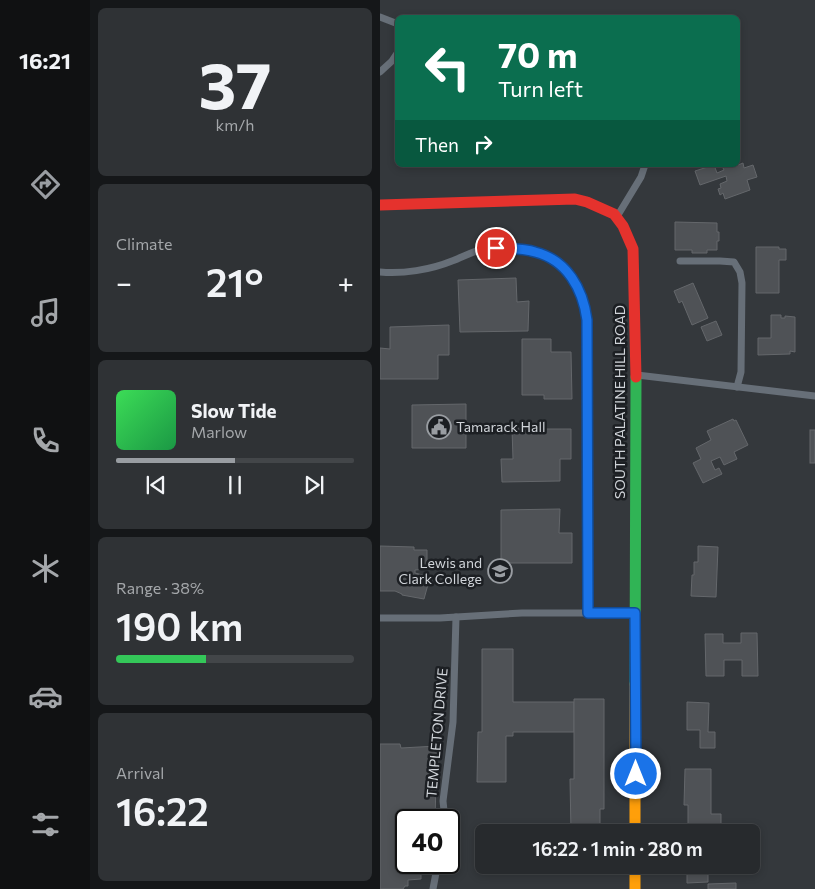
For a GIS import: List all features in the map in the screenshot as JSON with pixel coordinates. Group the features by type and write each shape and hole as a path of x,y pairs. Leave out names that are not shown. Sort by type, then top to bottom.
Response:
{"street":[{"name":"SOUTH PALATINE HILL ROAD","path":"380,205 575,199 605,209 616,218 630,239 633,249 636,375 636,824"},
{"path":"636,874 636,889"}],"lane":[{"path":"380,17 395,23"},
{"path":"380,72 395,56"},
{"path":"616,218 642,178 645,167"},
{"path":"380,272 398,272 434,267 485,248 534,251 554,260 572,277 582,295 587,320 588,613"},
{"path":"680,261 734,262 740,272 742,283 741,372 737,387"},
{"path":"636,375 815,396"},
{"path":"380,618 456,617 522,613 635,613"},
{"name":"TEMPLETON DRIVE","path":"444,809 443,800 453,722 456,617"},
{"path":"433,889 436,874"}],"building":[{"path":"743,163 744,168 753,165 757,177 747,180 750,190 725,199 723,193 720,195 718,189 721,188 720,184 727,181 726,176 700,185 695,171 715,167 717,173 724,170 722,167 740,167 740,164"},
{"path":"675,222 717,223 719,241 717,241 717,250 707,250 707,253 692,253 692,250 675,250"},
{"path":"756,247 779,247 779,249 786,249 786,260 779,260 779,293 756,293"},
{"path":"516,278 517,302 529,301 528,331 460,332 458,280"},
{"path":"693,283 708,318 692,325 682,301 679,303 674,291"},
{"path":"771,315 781,315 781,318 785,318 785,316 795,317 795,352 790,351 790,354 758,355 758,338 771,338"},
{"path":"716,321 722,335 707,341 701,327"},
{"path":"449,325 449,355 438,355 438,379 380,379 380,348 390,349 390,327"},
{"path":"522,339 551,339 551,352 571,352 572,399 544,399 544,395 522,395"},
{"name":"Tamarack Hall","path":"466,404 466,448 412,448 412,405"},
{"path":"733,419 734,421 736,420 748,445 734,452 737,459 724,465 720,457 711,461 715,470 719,468 722,474 703,483 693,463 701,459 696,448 711,440 707,431"},
{"path":"512,429 571,429 571,459 560,459 560,481 502,482 501,459 513,459"},
{"path":"810,430 815,430 815,463 810,463"},
{"path":"560,509 559,533 572,533 572,563 501,563 501,510"},
{"path":"380,546 414,547 414,550 427,550 427,569 415,570 415,573 430,577 424,599 402,595 395,591 380,591"},
{"path":"698,546 718,547 716,597 691,596 694,562 698,562"},
{"path":"741,633 757,633 758,676 742,676 742,660 724,660 724,676 706,676 705,634 723,634 723,643 741,643"},
{"path":"482,649 513,649 513,702 574,702 574,732 513,732 513,736 506,736 506,782 477,782 478,732 482,732"},
{"path":"574,699 604,699 604,809 600,809 600,824 571,824 570,779 574,779"},
{"path":"687,702 709,703 708,732 715,732 715,748 700,748 700,730 687,730"},
{"path":"380,744 400,744 401,748 437,746 435,809 395,809 395,874 421,874 421,879 408,880 408,886 405,886 403,889 380,889"},
{"path":"685,769 711,769 711,814 721,814 721,824 688,824 688,805 684,805"},
{"path":"687,874 708,874 708,882 687,883"},
{"path":"736,883 736,889 708,889 708,884"}],"traffic: fast":[{"path":"635,684 636,377"}],"traffic: slow":[{"path":"635,684 635,824"},
{"path":"635,874 635,889"}],"traffic: jam":[{"path":"380,205 575,199 587,202 614,214 623,226 633,249 636,377"}],"place":[{"name":"Tamarack Hall","path":"439,427"},
{"name":"Lewis and Clark College","path":"500,571"}],"route":[{"path":"496,248 534,251 554,260 572,277 585,304 587,320 588,613 635,613 636,774"}]}
